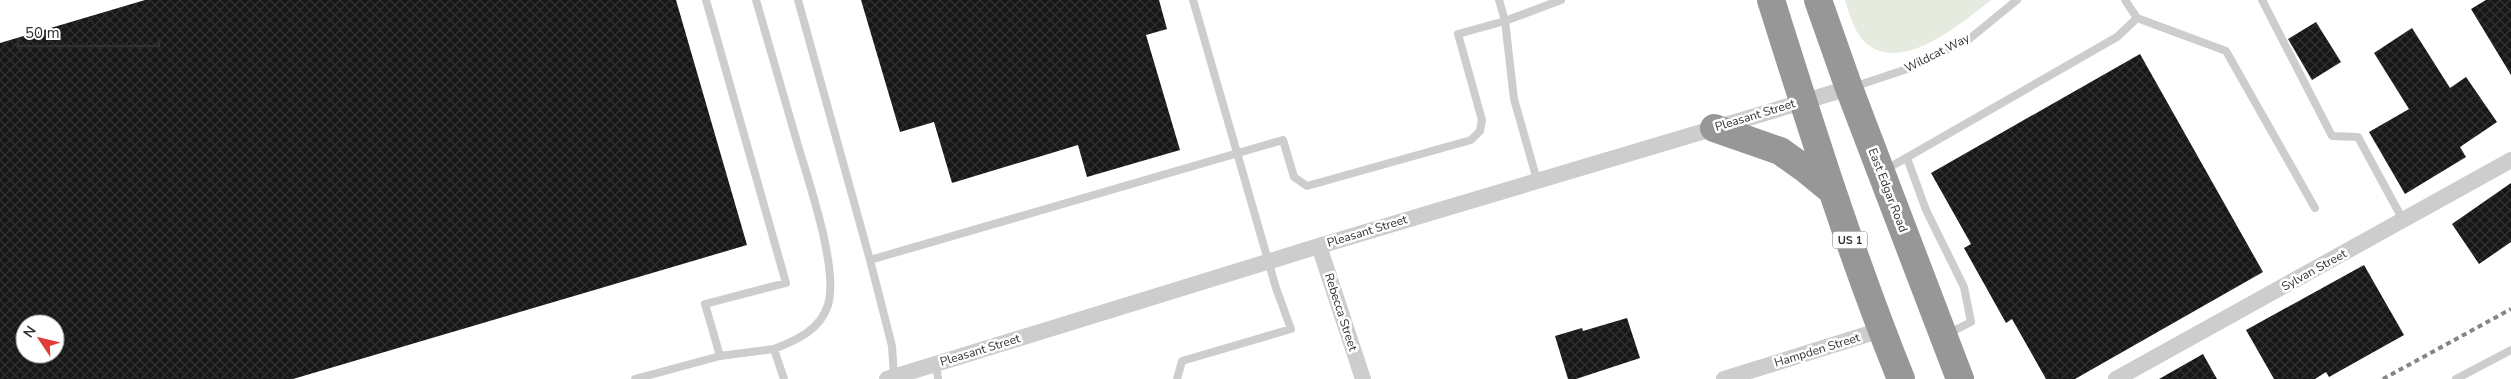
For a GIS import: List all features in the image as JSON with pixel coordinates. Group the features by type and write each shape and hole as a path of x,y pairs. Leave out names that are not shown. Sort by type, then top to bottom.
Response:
{"highway":[{"name":"US 1","path":"1771,0 1833,193 1881,330 1901,379"},
{"name":"East Edgar Road","path":"1818,0 1849,88 1960,379"},
{"path":"1714,128 1780,151 1804,168 1833,193"}],"street":[{"name":"Pleasant Street","path":"892,378 937,372 1269,261 1802,100 1849,88"},
{"name":"Sylvan Street","path":"2116,379 2511,160"},
{"name":"Rebecca Street","path":"1319,246 1363,379"},
{"name":"Hampden Street","path":"1724,379 1881,330"}],"lane":[{"path":"706,0 786,283 705,304 720,356"},
{"path":"635,379 720,356 774,349 801,338 820,322 828,304 830,279 822,230 756,0"},
{"path":"798,0 892,346 892,378"},
{"path":"1177,379 1182,360 1291,329 1276,288 1193,0"},
{"path":"1499,0 1505,21 1514,99 1537,180"},
{"path":"870,260 1284,140 1294,177 1307,186 1471,140 1480,130 1482,120 1458,34 1505,21 1560,0"},
{"name":"Wildcat Way","path":"1849,88 1907,69 1968,40 2017,0"},
{"path":"2125,0 2137,18 2226,51 2315,208"},
{"path":"2262,0 2332,136 2358,137 2403,220"},
{"path":"1881,172 2117,36 2137,18"},
{"path":"1907,158 1926,210 1964,288 1971,322 1943,336"},
{"path":"774,349 784,379"},
{"path":"2456,379 2511,350"}],"shaded area":[{"path":"1845,0 1991,0 1947,33 1929,43 1911,50 1893,53 1876,50 1862,39 1854,25"}],"building":[{"path":"145,0 676,0 747,245 293,379 0,379 0,43"},
{"path":"861,0 1159,0 1167,29 1146,35 1180,150 1087,177 1078,145 952,183 934,122 900,132"},
{"path":"2486,0 2511,0 2511,75 2471,9"},
{"path":"2316,22 2341,62 2312,80 2288,39"},
{"path":"2412,28 2450,88 2466,77 2497,122 2460,147 2466,157 2405,194 2369,132 2409,109 2374,53"},
{"path":"2140,54 2263,272 2075,379 2046,379 2012,319 2006,323 1964,248 1971,244 1931,173"},
{"path":"2511,183 2511,242 2479,264 2452,224"},
{"path":"2364,265 2404,335 2329,377 2326,372 2315,379 2274,379 2246,330"},
{"path":"1627,318 1640,358 1576,379 1568,379 1555,336 1582,328 1583,331"},
{"path":"2203,354 2217,379 2159,379"}],"railway":[{"path":"2383,379 2511,309"}]}
